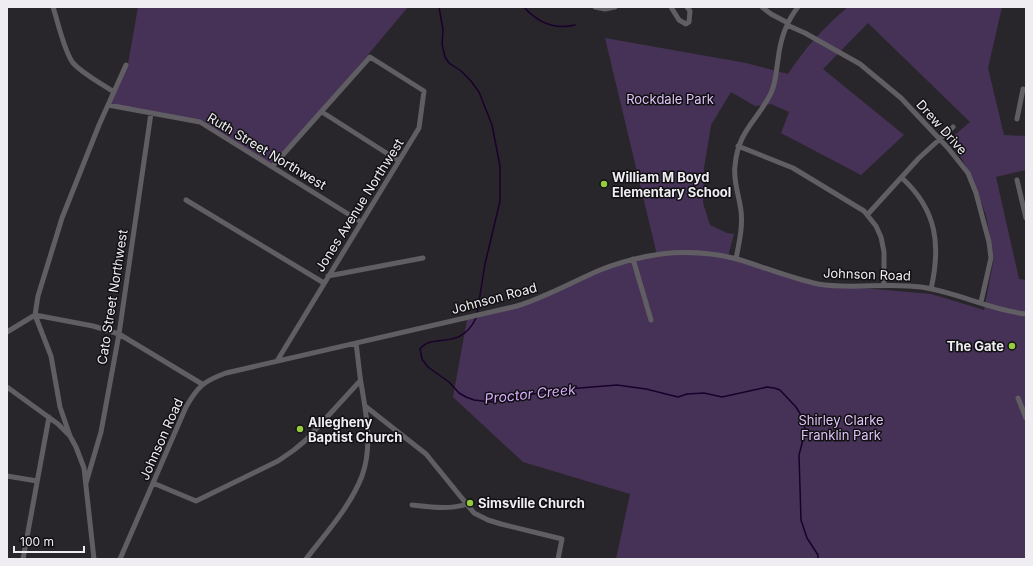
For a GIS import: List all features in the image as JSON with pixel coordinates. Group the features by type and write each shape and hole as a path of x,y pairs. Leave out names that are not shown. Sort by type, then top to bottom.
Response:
{"street":[{"path":"53,7 68,54 73,62 79,68 114,92"},
{"path":"595,7 615,7"},
{"path":"671,7 679,20 686,24 689,22 690,11 687,7"},
{"name":"Drew Drive","path":"762,7 787,24 806,33 860,64 902,98 968,173 976,193 989,242 991,258 981,302"},
{"path":"736,259 742,224 741,210 734,179 734,166 738,146 746,129 772,92 782,38 787,24 798,7"},
{"name":"Jones Avenue Northwest","path":"277,361 419,128 424,91 370,57 322,112"},
{"path":"94,559 86,483 81,457 70,436 60,407 51,356 35,315 38,296 62,218 98,125 126,65"},
{"path":"1017,119 1023,89"},
{"path":"1020,104 1026,106"},
{"name":"Ruth Street Northwest","path":"108,105 200,122 361,222"},
{"path":"272,167 322,112 399,161"},
{"name":"Cato Street Northwest","path":"86,483 101,432 119,334 151,113"},
{"path":"868,214 919,158 953,127"},
{"path":"738,146 793,168 830,189 868,214 876,226 882,241 884,252 884,284"},
{"path":"902,178 922,201 933,225 937,257 931,288"},
{"path":"1017,180 1023,194 1026,218"},
{"path":"186,200 324,283"},
{"name":"Johnson Road","path":"120,559 186,407 202,384 214,377 226,373 480,315 529,302 600,270 633,259 663,254 686,253 712,255 736,259 819,284 843,286 884,284 931,288 1026,314"},
{"path":"328,276 423,258"},
{"path":"633,259 651,320"},
{"path":"7,332 35,315 93,326 119,334 202,384"},
{"path":"306,559 344,509 354,492 362,475 367,454 368,431 356,344"},
{"path":"153,483 196,501 278,461 306,440 360,381"},
{"path":"7,387 49,417 70,436"},
{"path":"1018,398 1026,418"},
{"path":"365,406 426,454 474,513 488,520 501,524 562,539 558,559"},
{"path":"23,559 49,417"},
{"path":"7,476 37,481"},
{"path":"412,505 440,508 460,507 467,504"}],"green space":[{"path":"138,7 408,7 273,168 199,123 108,106 128,64"},
{"path":"848,7 1002,7 988,68 1004,135 1026,136 1026,170 996,177 1019,279 1026,280 1026,559 616,559 630,494 523,462 453,397 467,320 500,312 589,274 657,255 605,38 746,63 788,74 808,47 839,14","holes":["868,23 970,122 950,139 970,173 986,215 994,258 984,310 931,294 862,288 827,287 728,257 734,234 727,233 710,225 703,203 704,168 711,125 731,92 755,106 771,104 789,112 781,133 861,175 904,135 823,69"]}],"waterway":[{"name":"Proctor Creek","path":"439,7 443,30 442,44 445,57 449,63 461,71 471,81 479,92 492,125 500,166 500,201 485,264 477,314"},
{"path":"524,7 529,13 547,24 560,27 575,25"},
{"name":"Proctor Creek","path":"476,318 462,335 425,344 420,349 422,359 428,367 449,382 459,393 474,400 491,402 555,390 617,385 646,389 678,397 687,394 704,393 722,397 767,387 780,390 796,407 804,420 805,432 799,455 801,520 807,538 818,555 818,559"}],"place":[{"name":"William M Boyd Elementary School","path":"604,184"},
{"name":"The Gate","path":"1012,346"},
{"name":"Allegheny Baptist Church","path":"300,429"},
{"name":"Simsville Church","path":"470,503"}],"park label":[{"name":"Rockdale Park","path":"670,99"},
{"name":"Shirley Clarke Franklin Park","path":"841,428"}]}
